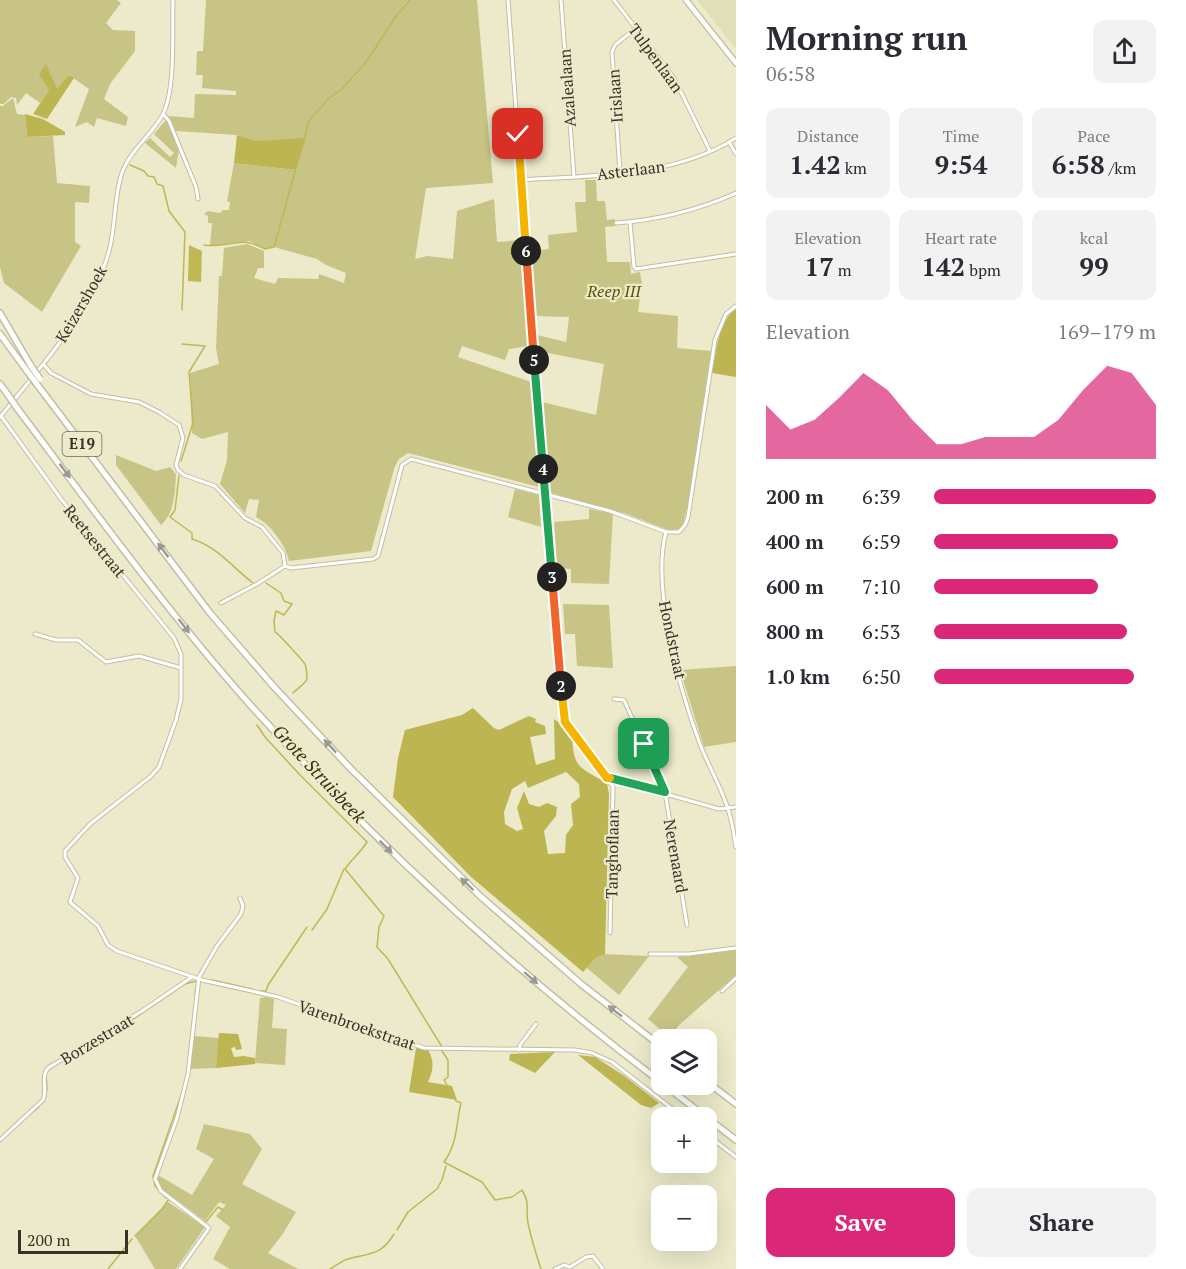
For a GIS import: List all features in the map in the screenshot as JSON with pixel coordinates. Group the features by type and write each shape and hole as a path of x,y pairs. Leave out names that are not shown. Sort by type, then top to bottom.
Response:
{"highway":[{"path":"0,313 29,369"},
{"name":"E19","path":"0,334 29,369 43,393 210,613 275,688 351,769 480,896 581,984 651,1038"},
{"name":"E19","path":"0,384 191,636 310,770 396,857 456,912 533,980 651,1075"},
{"path":"717,1089 736,1104"},
{"name":"E19","path":"677,1095 736,1140"}],"main road":[{"path":"686,0 736,63"}],"street":[{"name":"Keizershoek","path":"1,416 67,333 101,273 110,246 122,171 136,147 163,114 170,94 173,0"},
{"path":"508,0 565,722 607,778 665,792 712,807 728,809 736,807"},
{"name":"Azalealaan","path":"561,0 574,177"},
{"name":"Tulpenlaan","path":"614,0 677,83 710,151"},
{"name":"Irislaan","path":"620,173 612,52 615,45 636,28"},
{"path":"163,114 169,121 196,188 198,199"},
{"name":"Asterlaan","path":"521,180 620,173 668,166 710,151 736,138"},
{"path":"729,142 736,154"},
{"path":"616,222 630,222 681,213 736,193"},
{"path":"630,222 636,269 736,254"},
{"path":"285,566 291,568 378,556 402,465 406,460 411,459 618,514 666,532 679,532 686,523 715,340 724,317 730,309 736,306"},
{"path":"43,364 51,373 91,394 139,402 179,425 183,438 176,465 178,470 184,475 215,486 245,518 262,527 283,553 285,566"},
{"name":"Reetsestraat","path":"1,416 67,507 177,642 180,649 179,708 159,767 150,777 120,798 90,824 65,851 65,857 78,878 70,902 98,926 108,945 114,950 192,977"},
{"name":"Hondstraat","path":"666,532 663,597 672,642 697,738 728,809 736,848"},
{"path":"220,603 285,566"},
{"path":"34,634 56,640 78,640 106,662 143,656 181,669"},
{"name":"Nerenaard","path":"614,699 624,700 665,792 687,924"},
{"name":"Tanghoflaan","path":"607,778 613,787 610,933"},
{"path":"180,1269 209,1228 161,1191 154,1179 177,1118 188,1074 198,979 217,946 241,914 243,906 240,898"},
{"path":"650,954 689,954 736,948"},
{"name":"Varenbroekstraat","path":"192,977 278,997 424,1048 575,1050 602,1056 669,1107"},
{"name":"Borzestraat","path":"0,1140 43,1100 46,1092 44,1074 48,1068 142,1011 192,977"},
{"path":"722,991 736,978"},
{"path":"519,1050 520,1045 536,1024"},
{"path":"717,1142 736,1157"},
{"path":"555,1269 564,1265 570,1267 593,1256 603,1269"}],"shaded area":[{"path":"697,0 736,0 736,49"},
{"path":"46,64 57,89 69,75 74,78 47,119 33,114 49,90 39,74"},
{"path":"25,114 43,119 65,132 65,135 27,137"},
{"path":"237,135 257,141 306,138 296,170 234,163"},
{"path":"189,245 202,251 201,282 188,281"},
{"path":"736,308 736,377 712,373 721,329"},
{"path":"473,708 499,730 529,716 536,719 535,722 545,726 546,734 530,737 536,765 555,759 554,719 572,732 574,753 579,765 607,783 609,794 605,954 596,958 583,972 470,876 393,797 398,758 405,730 462,715","holes":["566,772 579,784 580,797 571,804 573,825 566,835 565,853 548,854 544,831 556,816 557,807 547,803 539,807 529,804 524,791 517,808 523,829 517,831 505,824 504,812 512,789 525,781 528,788"]},
{"path":"219,1033 238,1034 242,1049 231,1048 234,1057 255,1058 255,1064 216,1068"},
{"path":"416,1048 428,1050 432,1059 428,1082 452,1086 457,1100 409,1092"},
{"path":"555,1052 535,1073 509,1060 510,1054"},
{"path":"578,1055 595,1057 626,1077 659,1103 651,1108 641,1105"}],"green space":[{"path":"0,0 117,0 121,3 106,23 113,30 135,31 135,51 110,84 104,99 128,117 126,126 97,118 94,127 87,122 75,127 89,89 69,75 58,90 49,90 40,103 26,93 17,105 16,98 11,97 4,104 0,104"},
{"path":"206,0 477,0 493,183 426,188 415,259 427,256 453,259 457,211 494,199 497,242 521,240 528,346 509,349 505,360 462,346 458,357 531,382 539,487 408,453 399,459 395,466 371,551 289,561 285,548 277,536 256,517 259,500 249,499 245,513 220,484 227,460 228,432 202,439 192,433 190,373 219,364 216,348 219,276 222,276 224,248 247,244 264,251 264,268 258,268 254,278 275,284 278,278 318,279 319,274 344,283 346,273 317,259 274,247 265,249 250,241 210,246 212,223 208,223 208,216 204,214 208,211 220,213 223,210 229,210 230,202 227,201 234,163 296,170 273,141 257,141 237,135 176,131 168,116 194,118 195,94 236,95 236,91 202,88 203,75 196,75 197,51 203,51"},
{"path":"13,98 17,114 25,115 27,137 53,136 57,183 90,186 89,203 75,202 75,242 81,246 42,312 4,283 0,267 0,106"},
{"path":"166,120 179,149 176,168 145,143 150,138 170,157 174,153 154,134"},
{"name":"Reep III","path":"585,180 596,180 597,201 605,201 607,220 615,219 615,226 605,227 607,262 630,262 631,274 640,272 642,284 638,312 678,316 677,348 711,351 688,503 683,525 679,529 671,531 627,514 552,493 550,490 542,402 596,415 604,364 538,351 537,335 566,342 569,317 535,316 530,251 549,249 548,235 577,232 575,202 586,202"},
{"path":"116,455 156,471 170,467 176,474 172,508 161,525 116,465"},
{"path":"515,489 539,495 541,527 508,517"},
{"path":"589,509 613,514 609,584 571,583 571,569 557,568 554,522 589,519"},
{"path":"563,604 609,605 613,668 577,666 575,634 565,634"},
{"path":"736,666 736,742 704,747 680,670"},
{"path":"736,950 736,975 676,1029 660,1029 648,1019 688,967 677,957"},
{"path":"605,954 649,956 619,995 587,968 596,958"},
{"path":"260,998 274,999 272,1028 287,1029 285,1065 255,1063"},
{"path":"193,1036 219,1038 216,1068 190,1069"},
{"path":"204,1124 250,1134 262,1149 242,1184 296,1212 268,1253 298,1269 230,1269 213,1259 230,1227 216,1216 226,1205 219,1202 205,1221 162,1189 157,1180 158,1175 192,1195 214,1159 196,1149"},
{"path":"168,1202 205,1227 176,1269 155,1269 135,1236"}],"waterway":[{"path":"204,245 241,242 265,249 274,247 309,121 366,62 397,15 410,0"},
{"name":"Grote Struisbeek","path":"130,165 154,177 157,184 163,186 169,211 185,232 182,310"},
{"name":"Grote Struisbeek","path":"181,461 193,423 189,372 205,346 182,344"},
{"name":"Grote Struisbeek","path":"179,476 175,510 170,517 192,533 192,539 217,552 253,583"},
{"name":"Grote Struisbeek","path":"266,583 281,593 284,601 292,604 284,615 276,611 274,621 275,632 305,665 307,679 293,693"},
{"name":"Grote Struisbeek","path":"257,725 300,775 367,842 345,869 384,916 379,927 377,947 388,959 442,1047"},
{"path":"312,930 327,909 344,869"},
{"path":"260,991 266,991 307,927"},
{"path":"212,980 252,989"},
{"path":"123,1026 185,984 196,981"},
{"path":"195,993 196,988"},
{"path":"189,1053 195,1000"},
{"path":"89,1045 120,1027"},
{"name":"Grote Struisbeek","path":"442,1051 448,1060 448,1077 444,1080 456,1101 461,1103 452,1148 444,1162 482,1182 495,1200 512,1197 522,1190 527,1203 527,1218 541,1269"},
{"path":"61,1062 70,1057"},
{"path":"46,1073 47,1090"},
{"path":"166,1198 155,1186 153,1176 183,1090"},
{"path":"29,1115 39,1107"},
{"path":"397,1230 408,1212 437,1189 446,1166"},
{"path":"135,1236 169,1199"},
{"path":"203,1221 205,1223 218,1207 223,1210"},
{"path":"330,1269 345,1260 379,1250 394,1234"},
{"path":"108,1269 132,1239"}],"route":[{"path":"518,134 565,722 607,778 665,792 644,744"}]}
